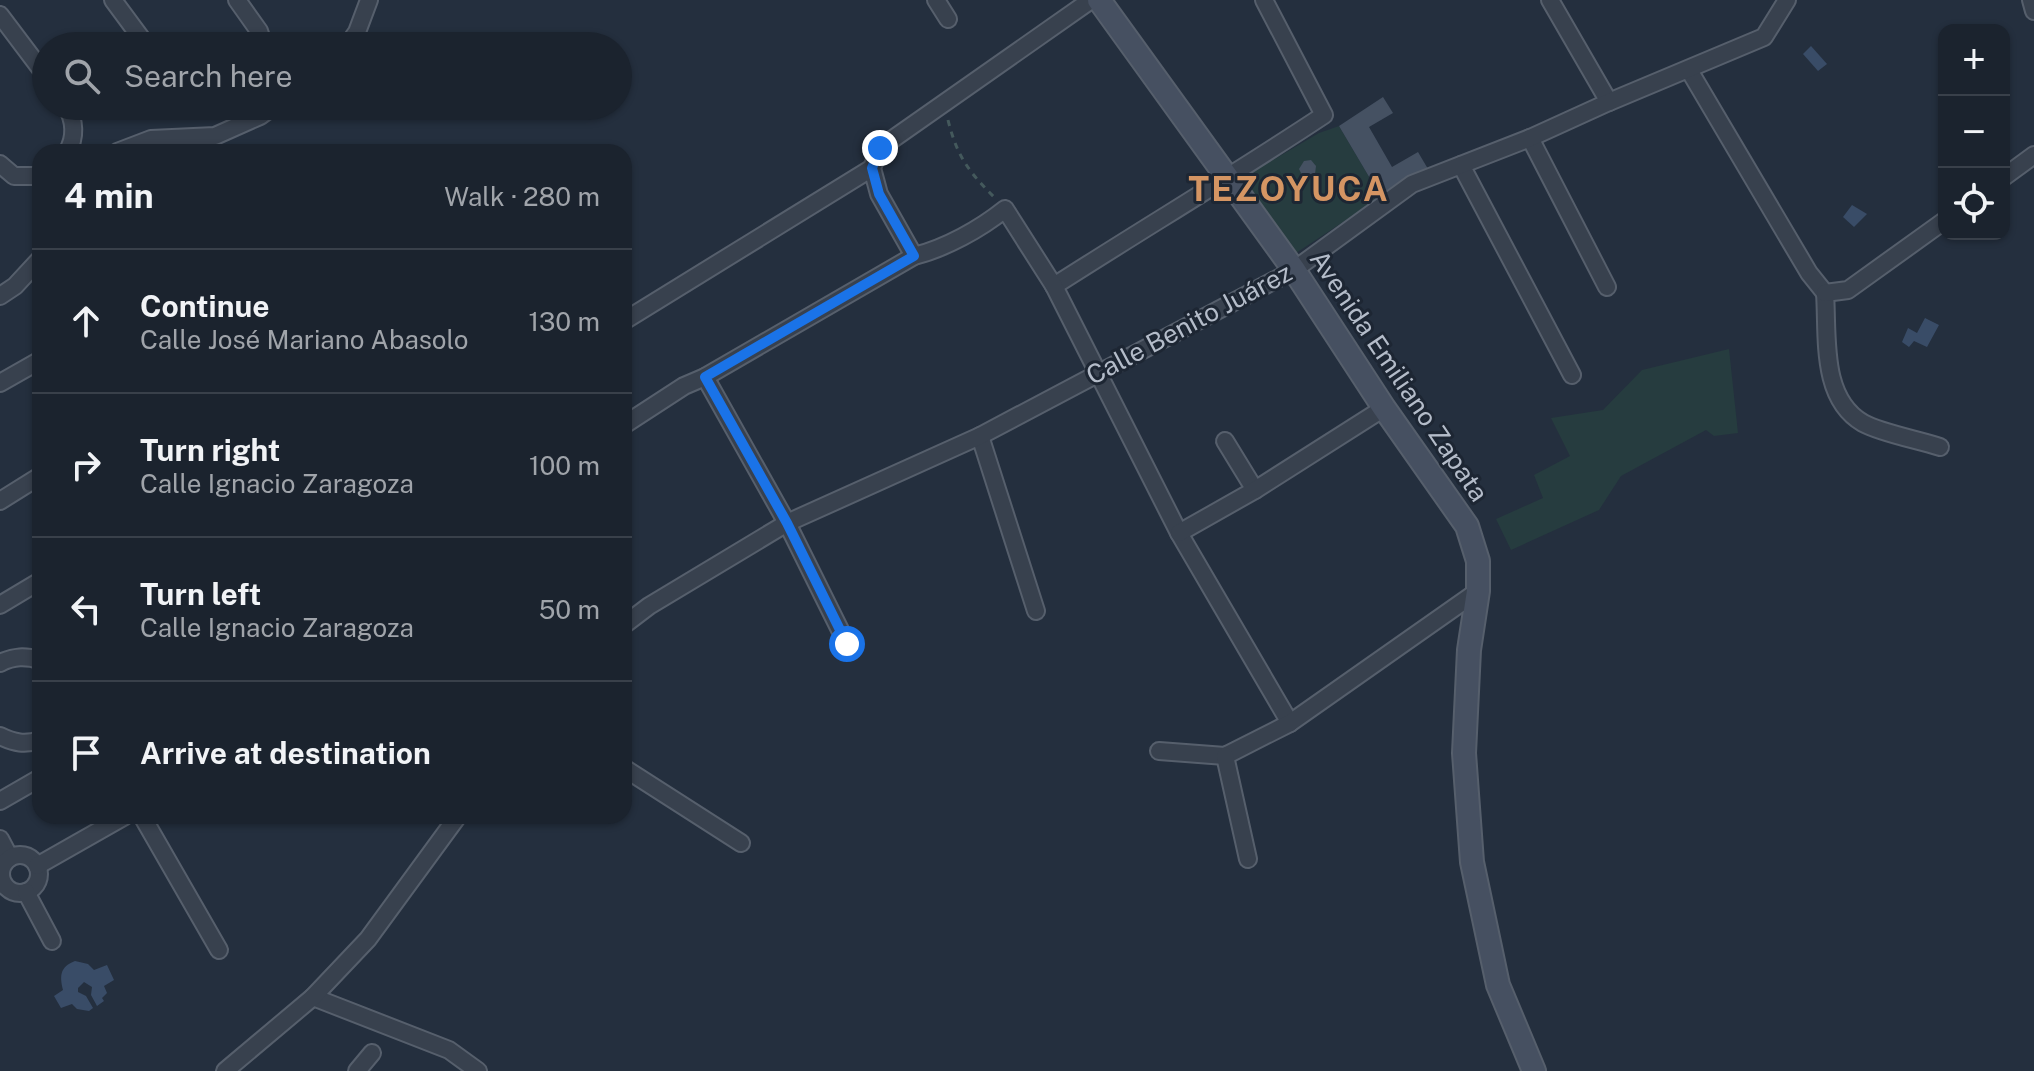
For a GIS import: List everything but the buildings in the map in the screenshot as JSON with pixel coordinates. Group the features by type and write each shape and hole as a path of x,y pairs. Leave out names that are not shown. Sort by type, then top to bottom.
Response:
{"street":[{"path":"113,0 137,32"},
{"path":"237,0 259,32"},
{"path":"357,32 369,0"},
{"path":"936,0 948,19"},
{"path":"632,316 872,168 880,148 1091,0"},
{"name":"Avenida Emiliano Zapata","path":"1099,0 1294,270 1384,408 1467,526 1478,561 1478,591 1469,650 1464,753 1472,862 1498,985 1534,1071"},
{"path":"1054,286 1156,220 1228,179 1324,115 1264,0"},
{"path":"1550,0 1609,102"},
{"name":"Calle Benito Juárez","path":"632,619 787,523 980,436 1097,371 1294,270 1412,184 1530,138 1764,37 1787,0"},
{"path":"2031,0 2034,11"},
{"path":"0,15 32,57"},
{"path":"1689,70 1809,273 1825,293 1831,380 1846,409 1865,424 1940,447"},
{"path":"72,120 72,144"},
{"path":"138,144 151,139 215,136 241,120"},
{"path":"1530,138 1607,287"},
{"path":"2010,173 2034,155"},
{"path":"0,164 14,176 32,176"},
{"path":"1461,165 1572,375"},
{"path":"872,168 879,194 914,256"},
{"path":"632,420 684,386 705,377 914,256 930,252 991,220 1005,209 1054,286 1179,533 1290,723"},
{"path":"1825,293 1848,290 1938,225"},
{"path":"0,296 15,286 32,268"},
{"path":"0,383 32,365"},
{"path":"705,377 787,523 847,644"},
{"path":"1179,533 1255,490 1384,408"},
{"path":"980,436 1036,611"},
{"path":"1225,441 1255,490"},
{"path":"0,501 32,481"},
{"path":"0,605 32,586"},
{"path":"1159,751 1225,756 1290,723 1478,591"},
{"path":"0,663 13,657 32,658"},
{"path":"0,736 24,744 32,742"},
{"path":"1225,756 1248,859"},
{"path":"632,773 741,843"},
{"path":"0,801 32,783"},
{"path":"37,866 111,824"},
{"path":"147,824 219,950"},
{"path":"225,1071 313,997 368,939 452,824"},
{"path":"0,839 10,858"},
{"path":"10,858 28,858 37,866 36,885 26,892 9,890 1,880 3,867 10,858"},
{"path":"26,892 52,941"},
{"path":"313,997 449,1050 478,1071"},
{"path":"357,1071 372,1053"}],"path":[{"path":"944,103 955,148 969,172 1005,209"}],"green space":[{"path":"1339,126 1381,197 1296,253 1242,178 1319,133"},
{"path":"1729,349 1738,433 1714,436 1706,430 1621,476 1599,510 1511,550 1496,519 1543,498 1534,475 1570,456 1551,418 1603,410 1642,370"}],"water":[{"path":"1811,46 1827,64 1818,71 1803,54"},
{"path":"1852,205 1867,214 1854,227 1843,217"},
{"path":"1925,318 1939,325 1927,347 1914,341 1909,347 1902,342 1908,328 1917,333"},
{"path":"75,961 88,964 94,970 107,965 114,980 104,986 107,993 102,998 104,1001 97,1006 91,995 92,987 84,982 78,988 93,1008 89,1011 77,1009 72,1004 61,1008 54,996 63,990 63,969"}],"district":[{"name":"TEZOYUCA","path":"1289,189"}],"route":[{"path":"847,644 787,523 705,377 914,256 879,194 872,168 880,148"}]}
